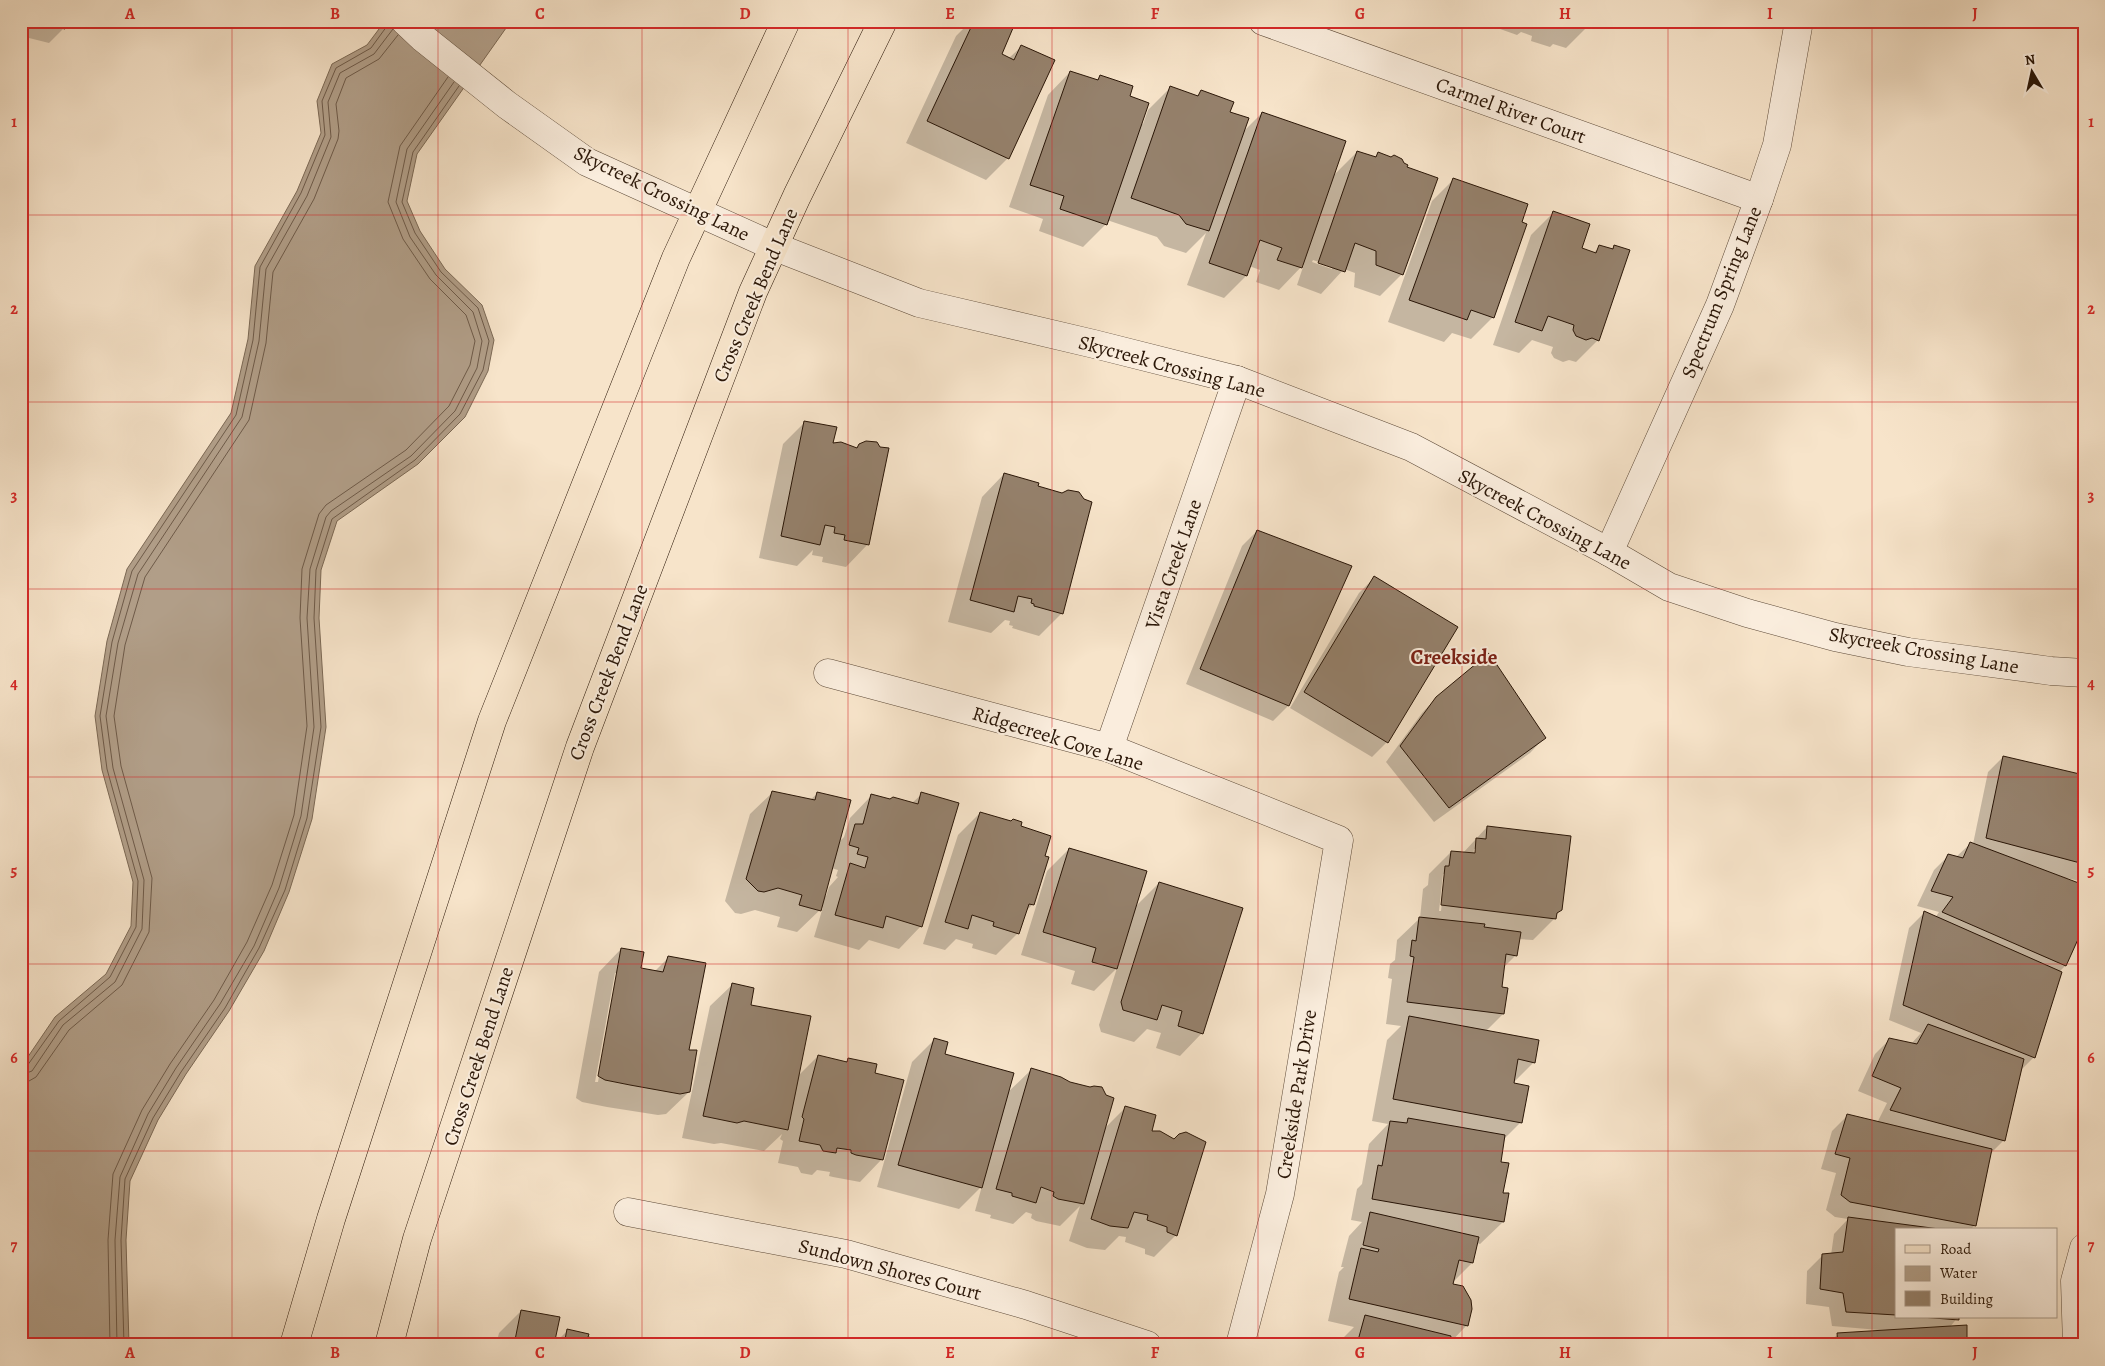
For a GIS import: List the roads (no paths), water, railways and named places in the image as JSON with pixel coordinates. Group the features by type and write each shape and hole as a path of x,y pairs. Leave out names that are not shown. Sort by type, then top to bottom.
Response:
{"main road":[{"path":"294,1345 331,1219 492,721 676,258 786,21"},
{"name":"Cross Creek Bend Lane","path":"388,1345 417,1239 580,747 752,292 883,21"}],"street":[{"name":"Skycreek Crossing Lane","path":"405,21 422,38 507,105 587,162 773,246 918,303 1237,380 1411,447 1609,552 1669,587 1747,612 1835,637 1908,652 2051,671 2084,673"},
{"name":"Carmel River Court","path":"1263,21 1759,199"},
{"name":"Spectrum Spring Lane","path":"1609,552 1720,305 1759,199 1777,144 1799,21"},
{"name":"Vista Creek Lane","path":"1109,748 1237,380"},
{"name":"Ridgecreek Cove Lane","path":"828,673 1109,748 1339,840"},
{"name":"Creekside Park Drive","path":"1240,1345 1280,1194 1339,840"},
{"name":"Sundown Shores Court","path":"628,1212 846,1254 1026,1305 1147,1345"},
{"path":"2077,1345 2075,1282 2084,1248"}],"water":[{"path":"385,21 511,21 417,154 407,201 420,231 445,269 482,305 494,340 488,371 465,417 418,464 337,521 321,570 319,618 326,727 312,819 289,892 264,951 229,1011 186,1074 158,1120 130,1181 126,1240 129,1345 21,1345 21,1067 55,1017 106,974 131,926 133,882 102,770 95,716 107,641 127,569 231,413 248,339 255,266 297,191 321,133 317,101 332,64 367,45"}],"district":[{"name":"Creekside","path":"1454,657"}]}
